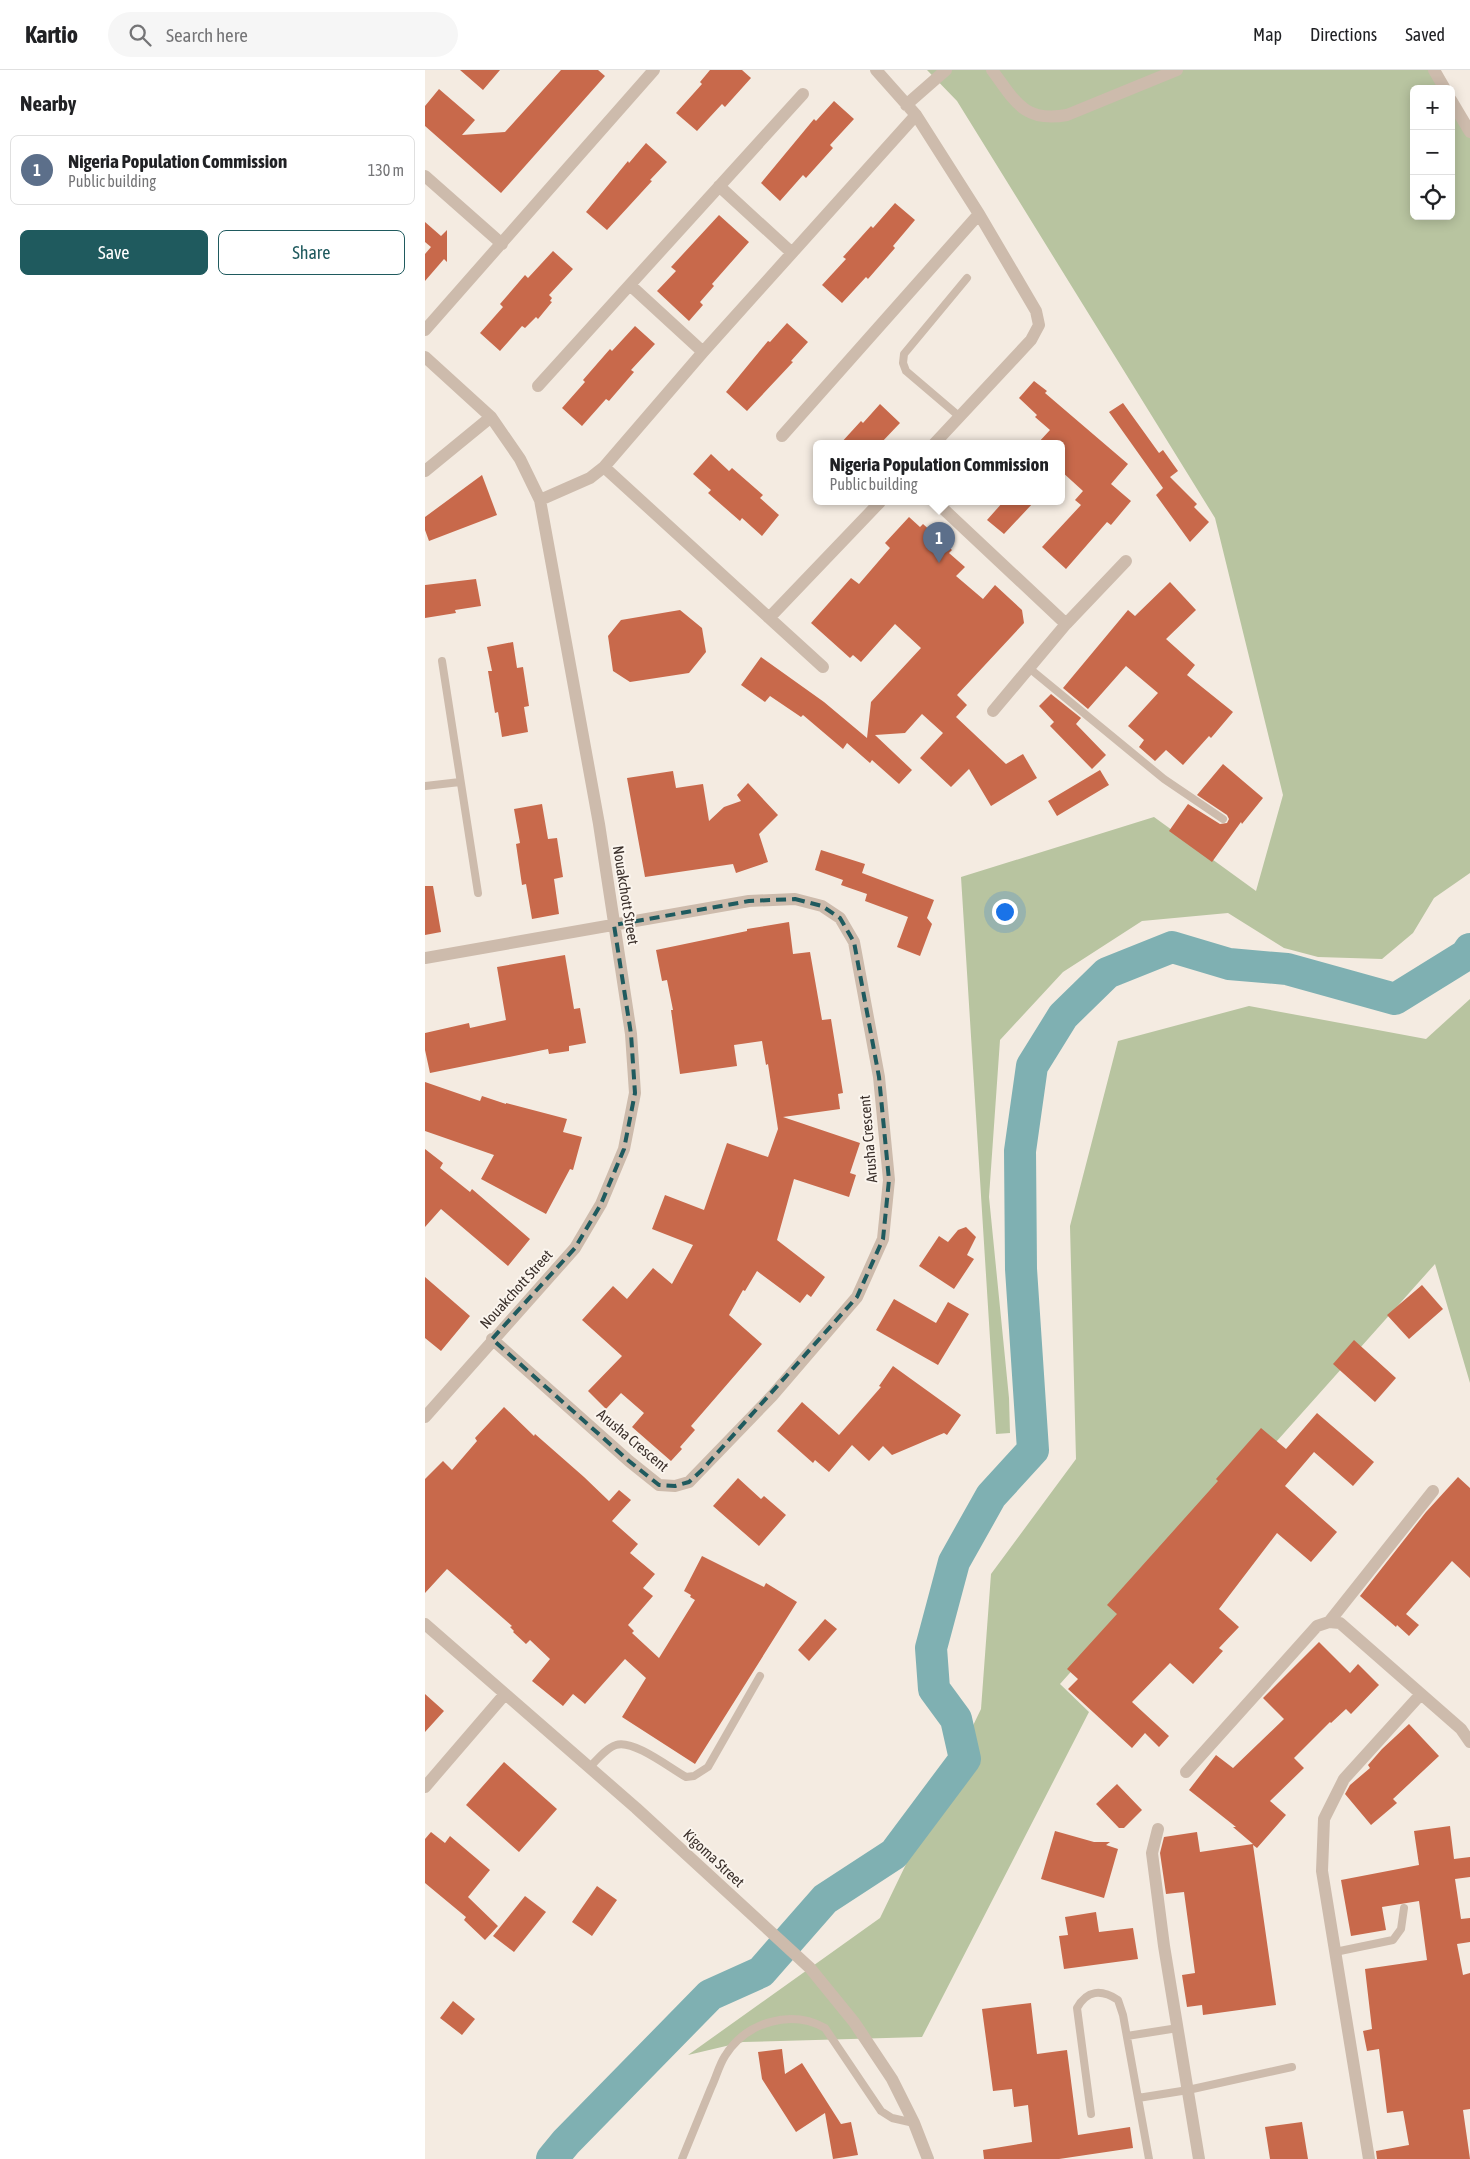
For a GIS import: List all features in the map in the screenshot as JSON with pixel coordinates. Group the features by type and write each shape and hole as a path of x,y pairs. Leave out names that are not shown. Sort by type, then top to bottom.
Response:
{"street":[{"path":"425,330 654,70"},
{"path":"876,70 916,115 979,214 1037,311 1039,325 1031,340 938,440"},
{"path":"906,105 946,70"},
{"path":"992,70 1023,109 1035,116 1051,118 1067,115 1177,70"},
{"path":"1433,70 1442,85"},
{"path":"538,386 803,94"},
{"path":"1455,107 1470,132"},
{"path":"541,500 590,478 604,467 703,352 916,115"},
{"path":"425,176 502,244"},
{"path":"719,186 791,253"},
{"path":"782,436 979,214"},
{"path":"630,285 703,352"},
{"name":"Nouakchott Street","path":"425,357 491,417 520,459 541,500 599,824 631,1034 635,1093 624,1149 601,1204 575,1248 425,1416"},
{"path":"425,471 491,417"},
{"path":"604,467 823,667"},
{"path":"769,618 877,505"},
{"path":"939,505 1066,624"},
{"path":"993,711 1066,624 1126,561"},
{"name":"Arusha Crescent","path":"425,958 749,901 795,899 822,906 840,918 854,942 879,1077 889,1180 883,1239 857,1297 772,1396 689,1482 675,1486 659,1486 493,1339"},
{"path":"1329,1622 1433,1491"},
{"path":"1186,1772 1317,1626 1329,1622 1340,1623 1461,1729 1470,1742"},
{"name":"Kigoma Street","path":"425,1624 636,1808 810,1968 854,2022 892,2079 914,2123 928,2159"},
{"path":"425,1787 505,1694"},
{"path":"1369,2159 1322,1871 1324,1819 1344,1779 1421,1694"},
{"path":"1158,1829 1152,1853 1164,1946 1199,2159"}],"lane":[{"path":"960,417 906,371 903,363 904,354 967,278"},
{"path":"442,661 478,894"},
{"path":"1029,668 1164,779 1223,819"},
{"path":"425,786 460,782"},
{"path":"589,1768 613,1745 623,1743 640,1749 686,1777 693,1776 708,1767 760,1676"},
{"path":"1335,1952 1393,1940 1401,1929 1404,1908"},
{"path":"1091,2114 1077,2008 1083,1998 1091,1994 1107,1992 1119,2000 1149,2159"},
{"path":"681,2159 725,2056 743,2036 766,2022 795,2018 814,2022 825,2028 881,2111 892,2118 914,2123"},
{"path":"1127,2036 1177,2028"},
{"path":"1138,2098 1188,2090 1292,2067"}],"highlighted area":[{"path":"795,899 822,906 840,918 854,942 879,1077 889,1180 883,1239 857,1297 702,1470 689,1482 675,1486 659,1485 629,1461 492,1339 575,1248 601,1204 624,1149 635,1093 631,1034 614,925 749,901"}],"green space":[{"path":"927,70 1434,70 1443,85 1410,85 1410,220 1455,220 1455,107 1470,132 1470,873 1434,898 1413,933 1382,959 1318,957 1284,948 1228,913 1142,921 1063,972 1000,1040 989,1197 1009,1398 1010,1433 996,1434 961,877 1154,817 1256,891 1283,795 1215,518 957,101"},
{"path":"1470,999 1470,1383 1435,1264 1060,1684 1089,1712 922,2037 743,2042 688,2055 880,1918 981,1709 991,1574 1076,1459 1070,1226 1118,1041 1249,1006 1426,1039"}],"building":[{"path":"460,70 500,70 483,90"},
{"path":"561,70 598,70 605,76 501,193 425,126 425,106 439,89 475,120 462,135 505,132"},
{"path":"710,70 742,70 751,78 725,107 722,104 697,131 676,113 702,84 700,82"},
{"path":"834,101 854,119 830,145 833,148 806,178 803,175 780,201 761,183 814,119 816,121"},
{"path":"646,143 667,162 607,230 586,212 628,161 629,163"},
{"path":"895,203 915,220 893,246 895,248 868,279 866,277 842,303 822,285 846,259 843,257"},
{"path":"719,215 749,242 712,284 714,286 700,302 703,305 689,321 657,291 676,271 671,267"},
{"path":"425,222 441,236 447,230 447,262 444,259 425,281 425,254 431,247 425,242"},
{"path":"553,251 573,269 549,295 552,298 550,301 552,302 538,319 536,317 525,328 522,326 500,351 480,333 503,307 500,304 525,275 528,278"},
{"path":"787,323 808,342 791,361 793,362 747,411 726,392 768,341 770,342"},
{"path":"635,326 655,344 631,370 634,372 609,401 606,399 582,426 562,408 610,349 612,351"},
{"path":"1034,381 1047,391 1045,393 1128,464 1111,484 1131,501 1111,525 1107,522 1066,569 1042,547 1081,505 1075,500 1083,491 1065,475 1065,440 1041,440 1050,430 1035,417 1037,415 1019,398"},
{"path":"1123,403 1159,453 1163,450 1178,471 1170,477 1197,504 1194,507 1209,522 1190,542 1156,495 1163,488 1109,412"},
{"path":"880,404 900,423 884,440 844,440 861,421 863,423"},
{"path":"711,454 729,471 732,468 763,495 760,498 779,515 762,536 742,518 740,521 708,493 711,490 693,474"},
{"path":"482,475 497,515 429,541 425,530 425,517"},
{"path":"1000,505 1031,505 1004,534 987,520"},
{"path":"909,517 920,527 923,524 952,550 949,553 965,567 956,576 983,599 995,585 1022,610 1024,623 957,695 967,705 956,717 1006,764 1023,754 1037,778 991,806 969,769 951,787 920,758 943,733 922,714 905,733 875,735 912,770 899,784 872,760 870,763 847,743 843,749 803,715 801,717 770,696 765,702 741,685 761,657 824,702 867,738 871,702 921,648 895,624 861,662 853,655 850,658 811,623 851,578 859,584 890,548 885,543"},
{"path":"476,579 481,606 455,610 456,613 425,618 425,585"},
{"path":"1170,582 1196,610 1166,639 1195,665 1187,675 1233,712 1211,738 1209,736 1183,765 1166,750 1155,761 1139,747 1144,740 1128,726 1158,693 1126,666 1088,709 1063,688 1128,610 1135,616"},
{"path":"680,610 702,628 706,652 689,673 630,682 613,671 608,636 621,620"},
{"path":"513,642 517,668 523,667 529,706 524,707 528,732 502,737 498,712 495,713 488,671 492,671 487,647"},
{"path":"1051,694 1081,718 1076,724 1106,755 1092,769 1050,726 1054,722 1039,706"},
{"path":"1223,764 1263,798 1242,824 1241,822 1212,862 1169,831 1188,804 1220,824 1227,823 1229,819 1227,815 1197,795"},
{"path":"1100,770 1109,785 1057,816 1048,801"},
{"path":"673,771 676,788 703,784 709,821 724,807 741,801 737,795 748,783 778,815 759,834 768,862 736,873 733,864 645,877 627,778"},
{"path":"542,804 548,839 557,838 563,877 554,879 559,914 532,919 526,884 522,885 516,844 520,843 514,809"},
{"path":"821,850 865,864 862,873 934,900 927,918 932,924 920,956 897,947 908,917 865,901 867,894 841,885 843,880 815,870"},
{"path":"425,886 433,886 441,932 425,935"},
{"path":"789,922 793,954 810,952 822,1020 831,1019 843,1093 838,1094 840,1109 783,1117 860,1143 850,1173 856,1175 849,1197 794,1179 777,1240 825,1277 811,1297 807,1294 800,1303 757,1271 745,1291 743,1290 729,1315 762,1344 691,1426 695,1430 671,1461 632,1427 644,1413 621,1393 606,1409 588,1391 622,1356 582,1320 613,1286 627,1299 653,1268 672,1284 693,1245 652,1229 665,1195 704,1210 727,1143 768,1157 778,1129 768,1064 766,1065 762,1041 734,1045 737,1066 680,1074 671,1010 673,1010 667,980 662,981 656,950 747,931 747,929"},
{"path":"565,955 574,1009 580,1008 586,1043 569,1046 569,1051 549,1054 548,1049 430,1073 425,1050 425,1033 469,1023 470,1028 506,1020 497,967"},
{"path":"425,1082 480,1101 482,1096 567,1119 563,1132 582,1137 573,1170 570,1169 546,1214 481,1179 494,1155 425,1131"},
{"path":"425,1149 443,1163 440,1168 470,1192 472,1189 530,1239 508,1266 441,1209 425,1227"},
{"path":"966,1227 976,1237 967,1255 974,1259 954,1289 919,1266 939,1236 948,1242 958,1230"},
{"path":"425,1277 470,1316 441,1351 425,1338"},
{"path":"1422,1285 1443,1309 1409,1339 1387,1315"},
{"path":"894,1299 936,1323 948,1302 969,1314 938,1365 876,1330"},
{"path":"1354,1340 1396,1378 1375,1402 1333,1364"},
{"path":"893,1366 961,1415 947,1435 944,1433 892,1455 883,1446 869,1461 852,1445 829,1472 815,1460 813,1463 777,1431 802,1402 839,1435 881,1387 879,1386"},
{"path":"504,1407 534,1436 535,1434 609,1501 619,1490 631,1500 612,1521 638,1544 630,1553 655,1574 643,1588 653,1596 628,1625 634,1631 632,1633 659,1658 695,1600 684,1591 702,1556 764,1587 766,1583 797,1602 695,1764 622,1717 646,1678 625,1659 585,1704 573,1694 563,1706 532,1681 550,1659 530,1640 526,1644 513,1632 510,1627 512,1626 447,1569 425,1593 425,1479 443,1461 452,1470 477,1441 475,1438"},
{"path":"1317,1413 1374,1462 1353,1486 1314,1452 1285,1486 1337,1532 1311,1562 1277,1533 1219,1609 1239,1627 1219,1648 1223,1651 1193,1684 1170,1663 1132,1702 1169,1736 1159,1747 1145,1733 1132,1748 1068,1689 1078,1679 1067,1669 1117,1614 1107,1605 1218,1481 1216,1479 1261,1428 1286,1449"},
{"path":"1458,1477 1470,1488 1470,1578 1452,1561 1406,1614 1419,1625 1409,1636 1360,1596 1426,1512"},
{"path":"738,1478 761,1499 764,1496 786,1515 759,1546 713,1506"},
{"path":"825,1619 837,1629 809,1661 798,1650"},
{"path":"1319,1642 1350,1673 1358,1664 1379,1685 1351,1714 1346,1709 1330,1722 1294,1758 1304,1768 1270,1801 1286,1815 1257,1848 1253,1845 1276,2005 1203,2015 1202,2005 1187,2007 1182,1975 1195,1973 1184,1892 1166,1894 1160,1853 1164,1837 1197,1832 1200,1852 1253,1844 1233,1827 1236,1827 1189,1790 1216,1755 1233,1768 1284,1719 1263,1698"},
{"path":"425,1694 444,1711 425,1732"},
{"path":"1409,1724 1439,1756 1393,1799 1397,1803 1371,1825 1345,1794 1350,1785 1370,1768 1368,1765 1382,1749"},
{"path":"504,1762 557,1809 519,1852 466,1805"},
{"path":"1117,1784 1142,1810 1124,1828 1119,1828 1096,1804"},
{"path":"1450,1826 1454,1859 1470,1857 1470,1877 1455,1879 1461,1919 1470,1918 1470,1942 1457,1944 1463,1975 1470,1973 1470,2109 1463,2110 1470,2159 1377,2159 1376,2151 1409,2145 1403,2111 1387,2113 1379,2049 1367,2051 1363,2031 1372,2029 1365,1969 1427,1960 1419,1901 1382,1907 1386,1930 1351,1936 1341,1880 1419,1865 1414,1831"},
{"path":"1055,1831 1094,1842 1110,1842 1106,1845 1118,1849 1104,1898 1041,1879"},
{"path":"431,1832 445,1843 450,1836 490,1870 468,1897 498,1926 485,1940 464,1920 466,1917 425,1883 425,1839"},
{"path":"597,1886 617,1900 592,1936 572,1922"},
{"path":"525,1896 546,1912 514,1952 493,1936"},
{"path":"1096,1912 1099,1932 1133,1928 1138,1959 1064,1969 1059,1936 1068,1935 1065,1917"},
{"path":"453,2001 475,2019 462,2035 440,2018"},
{"path":"1031,2003 1037,2054 1067,2050 1078,2135 1130,2127 1133,2148 1059,2159 984,2159 983,2150 1032,2142 1028,2105 1014,2107 1012,2089 993,2091 982,2009"},
{"path":"782,2049 785,2074 802,2063 841,2124 851,2122 858,2155 833,2159 825,2113 796,2132 762,2079 758,2052"},
{"path":"1302,2122 1308,2159 1270,2159 1265,2127"}],"waterway":[{"path":"552,2159 566,2142 710,1995 761,1972 825,1899 894,1854 965,1759 956,1719 934,1689 931,1648 954,1562 991,1496 1033,1450 1021,1269 1020,1151 1032,1066 1063,1016 1107,973 1172,947 1229,964 1287,969 1395,999 1466,955 1470,949"}],"place":[{"name":"Nigeria Population Commission","path":"939,563"}]}
